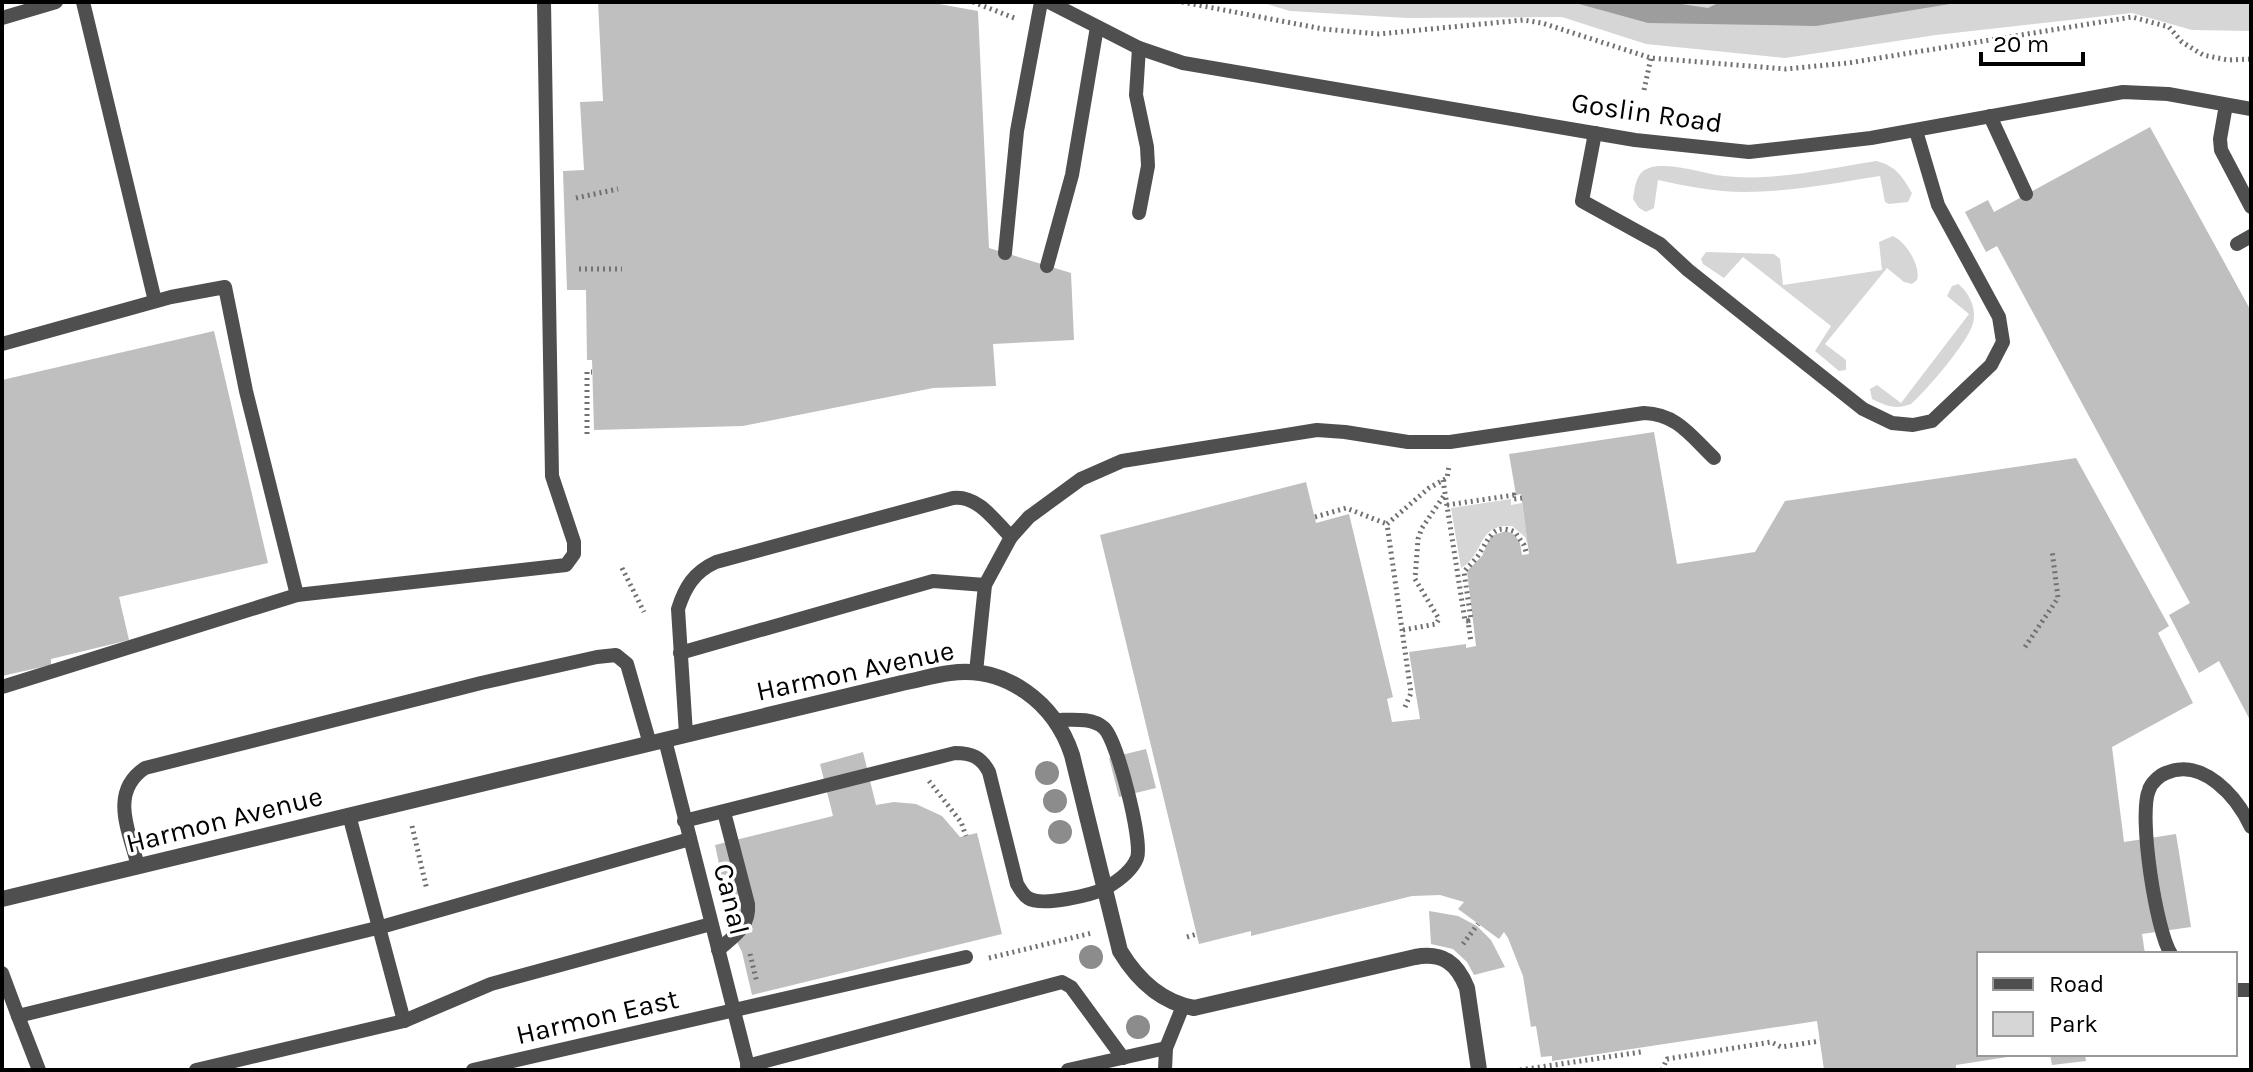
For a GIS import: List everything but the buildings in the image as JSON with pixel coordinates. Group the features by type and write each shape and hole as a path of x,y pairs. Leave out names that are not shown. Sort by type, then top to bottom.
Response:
{"street":[{"name":"Harmon Avenue","path":"2,899 951,672 976,672 999,677 1024,689 1056,720 1072,755 1120,951 1131,969 1161,996 1183,1006"},
{"path":"1183,1006 1211,1006 1415,957 1436,955 1450,961 1463,977 1479,1070"}],"lane":[{"path":"2,18 56,2"},
{"path":"83,2 155,301"},
{"path":"2,687 297,595 566,565 574,554 574,542 552,476 544,2"},
{"path":"1005,253 1017,131 1041,2"},
{"name":"Goslin Road","path":"1049,2 1139,48 1183,63 1635,140 1749,152 1916,131 2123,92 2168,94 2251,109"},
{"path":"1047,266 1072,175 1097,27"},
{"path":"1139,48 1136,95 1146,137 1148,166 1139,213"},
{"path":"2226,105 2221,150 2251,207"},
{"path":"1990,116 2026,194"},
{"path":"1595,133 1582,201 1660,244 1688,270 1863,409 1892,423 1913,425 1932,421 1991,365 2003,342 1999,317 1938,205 1916,131"},
{"path":"2237,244 2251,236"},
{"path":"2,344 155,301 225,287 246,391 297,595"},
{"path":"976,672 985,585 1011,537 1029,517 1081,479 1122,461 1317,430 1408,442 1448,442 1644,413 1674,419 1714,458"},
{"path":"686,734 678,609 683,592 701,569 716,562 941,499 962,497 976,502 1011,537"},
{"path":"680,653 933,581 985,585"},
{"name":"Canal","path":"138,866 124,800 125,789 132,776 145,768 481,683 616,655 627,664 658,742 690,839 748,1068"},
{"path":"684,821 966,753 983,762 989,772 1017,884 1027,898 1043,903 1104,889 1131,868 1138,850 1136,828 1114,745 1104,728 1097,723 1077,719 1056,720"},
{"path":"2170,952 2160,925 2145,827 2149,789 2161,774 2178,768 2197,772 2218,783 2242,807 2251,827"},
{"path":"718,950 744,927 749,916 724,812"},
{"path":"349,815 404,1021"},
{"path":"18,1016 381,927 690,839"},
{"path":"196,1070 404,1021 491,984 711,924"},
{"name":"Harmon East","path":"473,1070 966,957"},
{"path":"2,973 39,1070"},
{"path":"748,1068 1062,982 1071,987 1123,1058"},
{"path":"1165,1070 1166,1048 1183,1006"},
{"path":"1068,1070 1166,1048"}],"path":[{"path":"973,2 1036,27"},
{"path":"1182,2 1323,29 1379,34 1523,20 1542,23 1651,58 1786,69 1848,63 2132,17 2169,27 2182,42 2203,55 2228,60 2251,59"},
{"path":"1644,90 1651,58"},
{"path":"576,198 618,189"},
{"path":"579,269 622,269"},
{"path":"587,434 587,372 592,372"},
{"path":"1387,524 1443,480 1471,642"},
{"path":"1402,631 1436,624 1439,619 1415,579 1418,539 1445,494"},
{"path":"1447,505 1514,495 1514,499 1522,498"},
{"path":"1315,517 1346,508 1387,524"},
{"path":"1387,524 1411,693 1405,707"},
{"path":"1468,621 1471,620 1464,572 1481,552 1491,533 1501,529 1515,532 1527,555"},
{"path":"2025,647 2058,598 2052,550"},
{"path":"622,568 644,612"},
{"path":"925,761 930,782 961,822 966,836"},
{"path":"416,844 432,912"},
{"path":"966,957 972,962 1093,933"},
{"path":"1187,937 1197,934"},
{"path":"742,952 748,945 758,985"},
{"path":"1662,1070 1667,1059 1771,1042 1781,1047 1820,1041"},
{"path":"1520,1070 1641,1052"}],"green space":[{"path":"1260,2 2251,2 2251,31 2192,30 2132,13 1936,35 1785,58 1646,44 1562,17 1407,18 1290,11"},
{"path":"1876,161 1894,169 1901,177 1912,193 1908,202 1885,202 1880,176 1761,192 1711,190 1658,180 1654,208 1646,212 1633,199 1639,176 1656,166 1756,177"},
{"path":"1893,236 1903,243 1911,255 1917,268 1917,280 1912,284 1904,282 1887,268 1825,344 1846,360 1846,370 1839,371 1815,351 1831,326 1743,257 1724,278 1703,264 1701,259 1706,252 1774,254 1780,259 1783,285 1882,270 1879,242"},
{"path":"1958,284 1971,301 1974,318 1956,353 1911,404 1891,406 1872,399 1870,389 1877,385 1901,403 1969,314 1947,296 1952,286"},
{"path":"1511,499 1511,505 1522,503 1528,545 1525,537 1512,526 1500,527 1487,534 1469,562 1461,568 1451,508"}],"shaded area":[{"path":"1572,2 1668,2 1708,8 1720,2 1962,2 1816,26 1648,23"}]}
